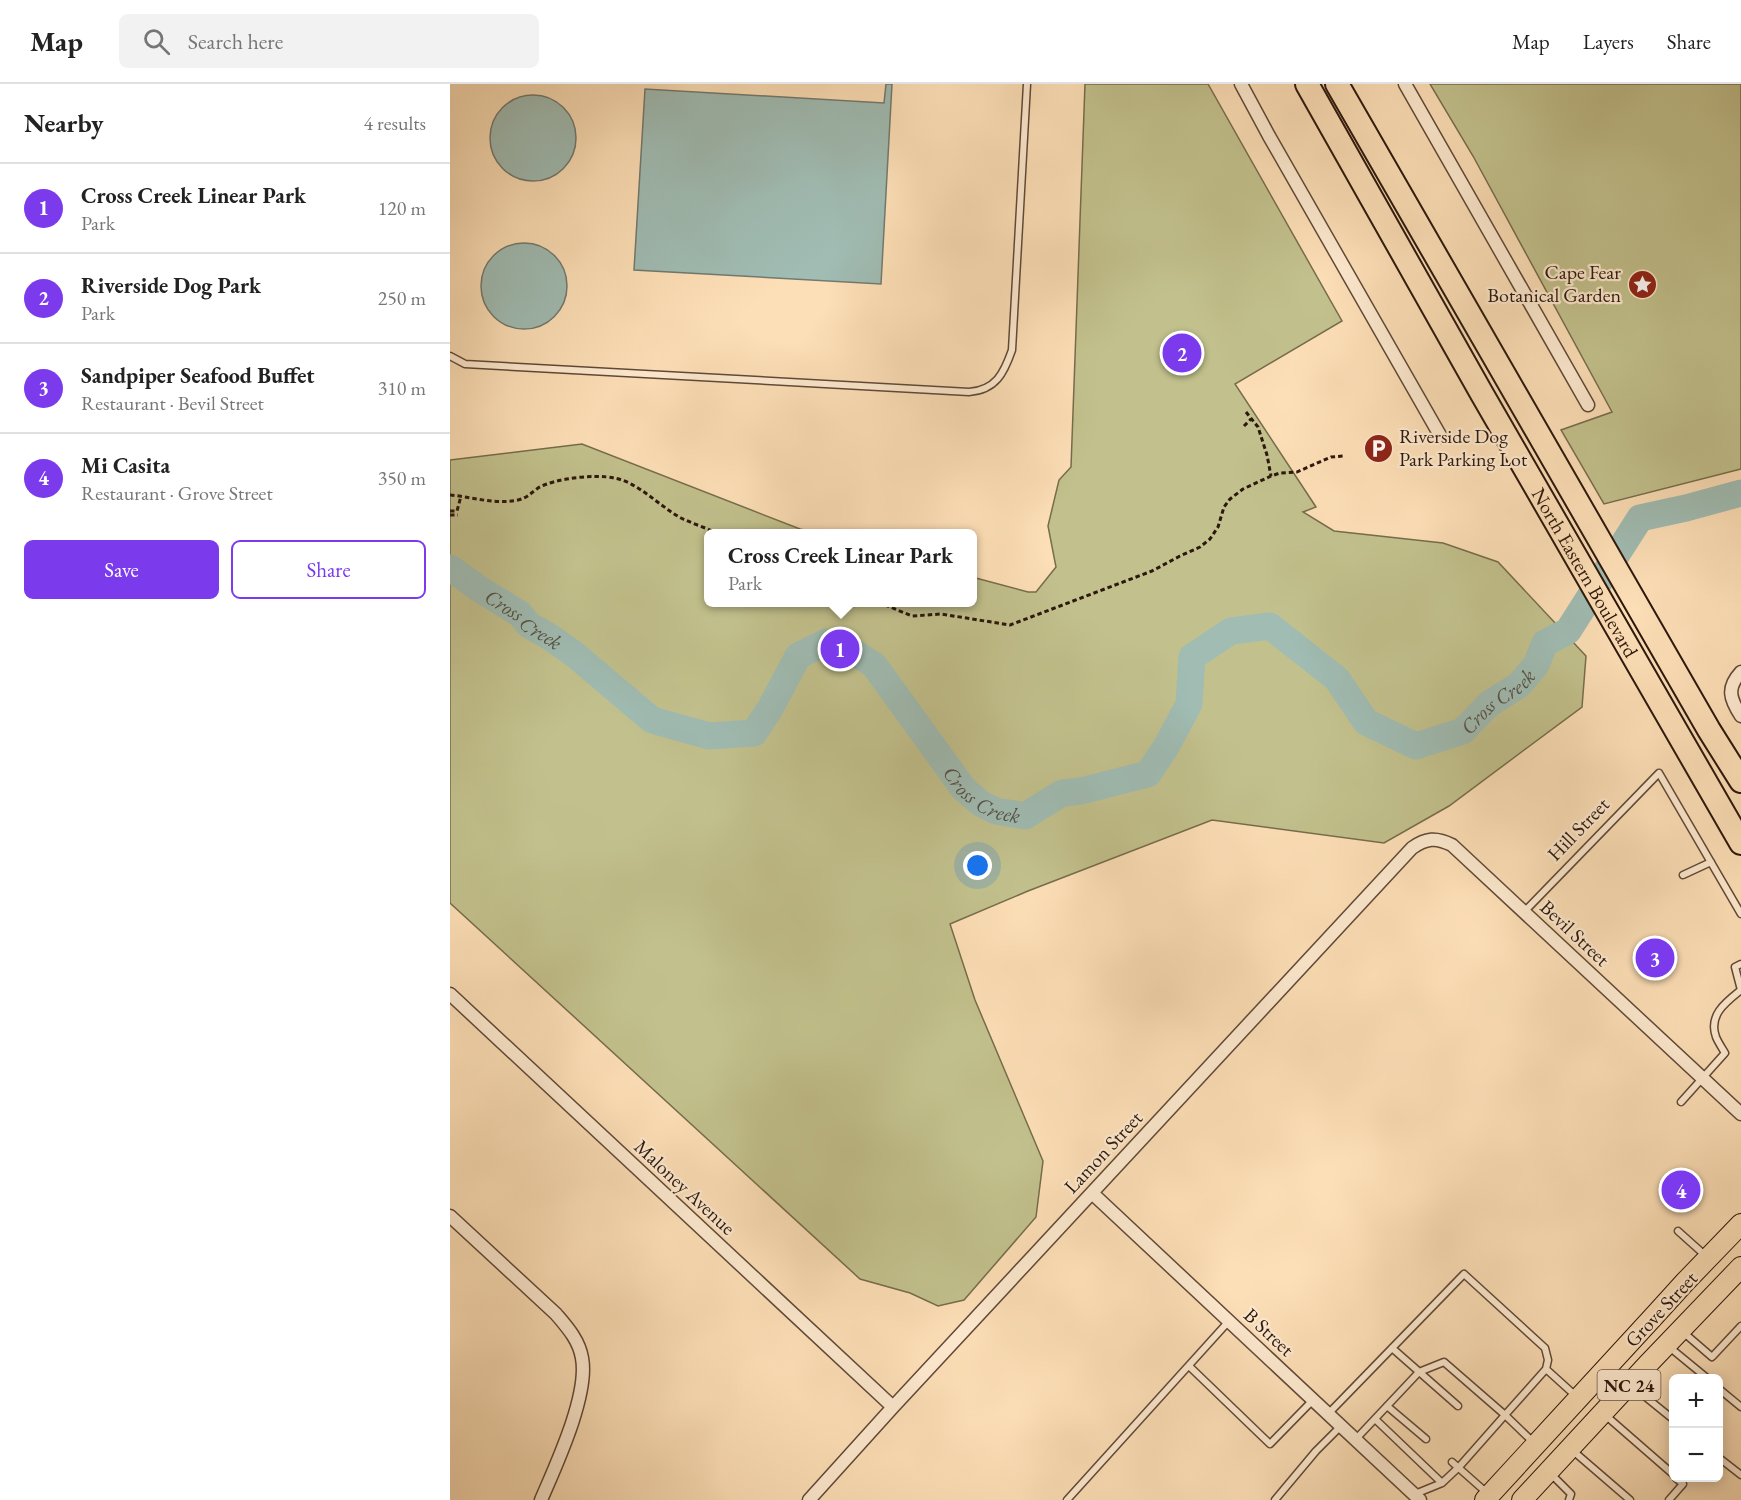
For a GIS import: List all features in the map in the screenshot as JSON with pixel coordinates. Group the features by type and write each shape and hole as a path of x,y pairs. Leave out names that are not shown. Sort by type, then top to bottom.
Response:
{"highway":[{"name":"North Eastern Boulevard","path":"1307,84 1741,843"},
{"name":"North Eastern Boulevard","path":"1337,84 1709,730 1741,781"}],"main road":[{"name":"Grove Street","path":"1487,1498 1741,1224"},
{"name":"Grove Street","path":"1522,1500 1741,1267"}],"street":[{"path":"1241,84 1441,437"},
{"path":"1405,84 1588,405"},
{"path":"1741,672 1731,688 1731,697 1741,716"},
{"name":"Bevil Street","path":"1431,840 1442,840 1452,845 1741,1114"},
{"name":"Lamon Street","path":"809,1500 1412,848 1421,842 1431,840"},
{"name":"Maloney Avenue","path":"450,994 893,1407"},
{"name":"B Street","path":"1092,1193 1417,1497"},
{"path":"450,1216 556,1314 578,1343 583,1359 577,1407 541,1500"}],"lane":[{"path":"450,356 465,364 957,392 981,391 999,378 1007,366 1012,350 1027,84"},
{"name":"Hill Street","path":"1524,912 1659,773 1711,862"},
{"path":"1683,875 1711,862 1741,914"},
{"path":"1681,1102 1725,1053 1715,1036 1714,1021 1718,1010 1741,990 1735,967 1741,964"},
{"path":"1678,1231 1709,1259"},
{"path":"1328,1414 1464,1274 1545,1348 1548,1360 1546,1369 1459,1467 1442,1483 1417,1497"},
{"path":"1068,1500 1229,1322"},
{"path":"1680,1330 1712,1357 1741,1326"},
{"path":"1666,1345 1702,1374"},
{"path":"1392,1348 1458,1406"},
{"path":"1355,1440 1419,1372 1444,1362 1536,1444"},
{"path":"1189,1366 1270,1444 1313,1400"},
{"path":"1546,1369 1579,1398"},
{"path":"1629,1384 1669,1416"},
{"path":"1723,1391 1741,1407"},
{"path":"1387,1406 1426,1439"},
{"path":"1602,1413 1669,1471"},
{"path":"1374,1419 1442,1483"},
{"path":"1275,1500 1341,1426"},
{"path":"1483,1427 1490,1433"},
{"path":"1570,1448 1630,1500"},
{"path":"1723,1460 1741,1475"},
{"path":"1452,1462 1487,1498"},
{"path":"1548,1471 1571,1494 1569,1500"},
{"path":"1669,1500 1683,1484 1681,1482"}],"path":[{"path":"1246,412 1258,428 1263,440 1271,476"},
{"path":"1244,426 1251,419"},
{"path":"888,607 912,616 941,614 1010,625 1152,571 1200,547 1210,539 1218,527 1224,507 1230,499 1244,489 1280,473 1297,472 1331,457 1344,456"},
{"path":"450,495 499,503 527,497 538,488 550,483 597,476 615,478 629,482 682,518 707,529"},
{"path":"450,513 457,511 460,498"},
{"path":"450,513 458,516"}],"shaded area":[{"path":"1085,84 1208,84 1342,321 1235,384 1316,507 1303,512 1334,531 1443,543 1498,562 1586,656 1582,707 1449,806 1384,843 1212,820 1028,891 950,924 975,1000 1043,1161 1036,1217 964,1300 938,1306 910,1293 860,1279 450,903 450,460 582,444 800,529 704,529 704,607 977,607 977,578 1028,592 1036,592 1056,567 1048,526 1059,480 1071,467"},
{"name":"Cape Fear Botanical Garden","path":"1430,84 1741,84 1741,469 1604,504 1561,430 1612,412 1473,156"}],"water":[{"path":"886,84 892,84 881,284 634,270 645,89 884,103"},
{"path":"533,95 557,102 569,114 576,138 569,162 557,174 533,181 509,174 497,162 490,138 497,114 509,102"},
{"path":"516,243 532,243 555,255 564,269 567,286 564,303 555,317 532,329 516,329 500,322 488,310 481,294 481,278 488,262 500,250"}],"waterway":[{"name":"Cross Creek","path":"450,568 520,614 529,625 574,654 652,720 709,736 754,733 771,707 798,656 826,642 846,647 874,665 963,788 980,803 996,811 1025,816 1062,793 1081,791 1148,774 1166,747 1189,704 1192,657 1231,631 1270,626 1337,679 1366,722 1416,746 1463,731 1489,704 1519,685 1536,665 1545,643 1568,631 1640,518 1741,493"}],"place":[{"name":"Cape Fear Botanical Garden","path":"1642,284"},
{"name":"Riverside Dog Park","path":"1182,353"},
{"name":"Riverside Dog Park Parking Lot","path":"1378,448"},
{"name":"Cross Creek Linear Park","path":"840,649"},
{"name":"Sandpiper Seafood Buffet","path":"1655,958"},
{"name":"Mi Casita","path":"1681,1190"}]}
